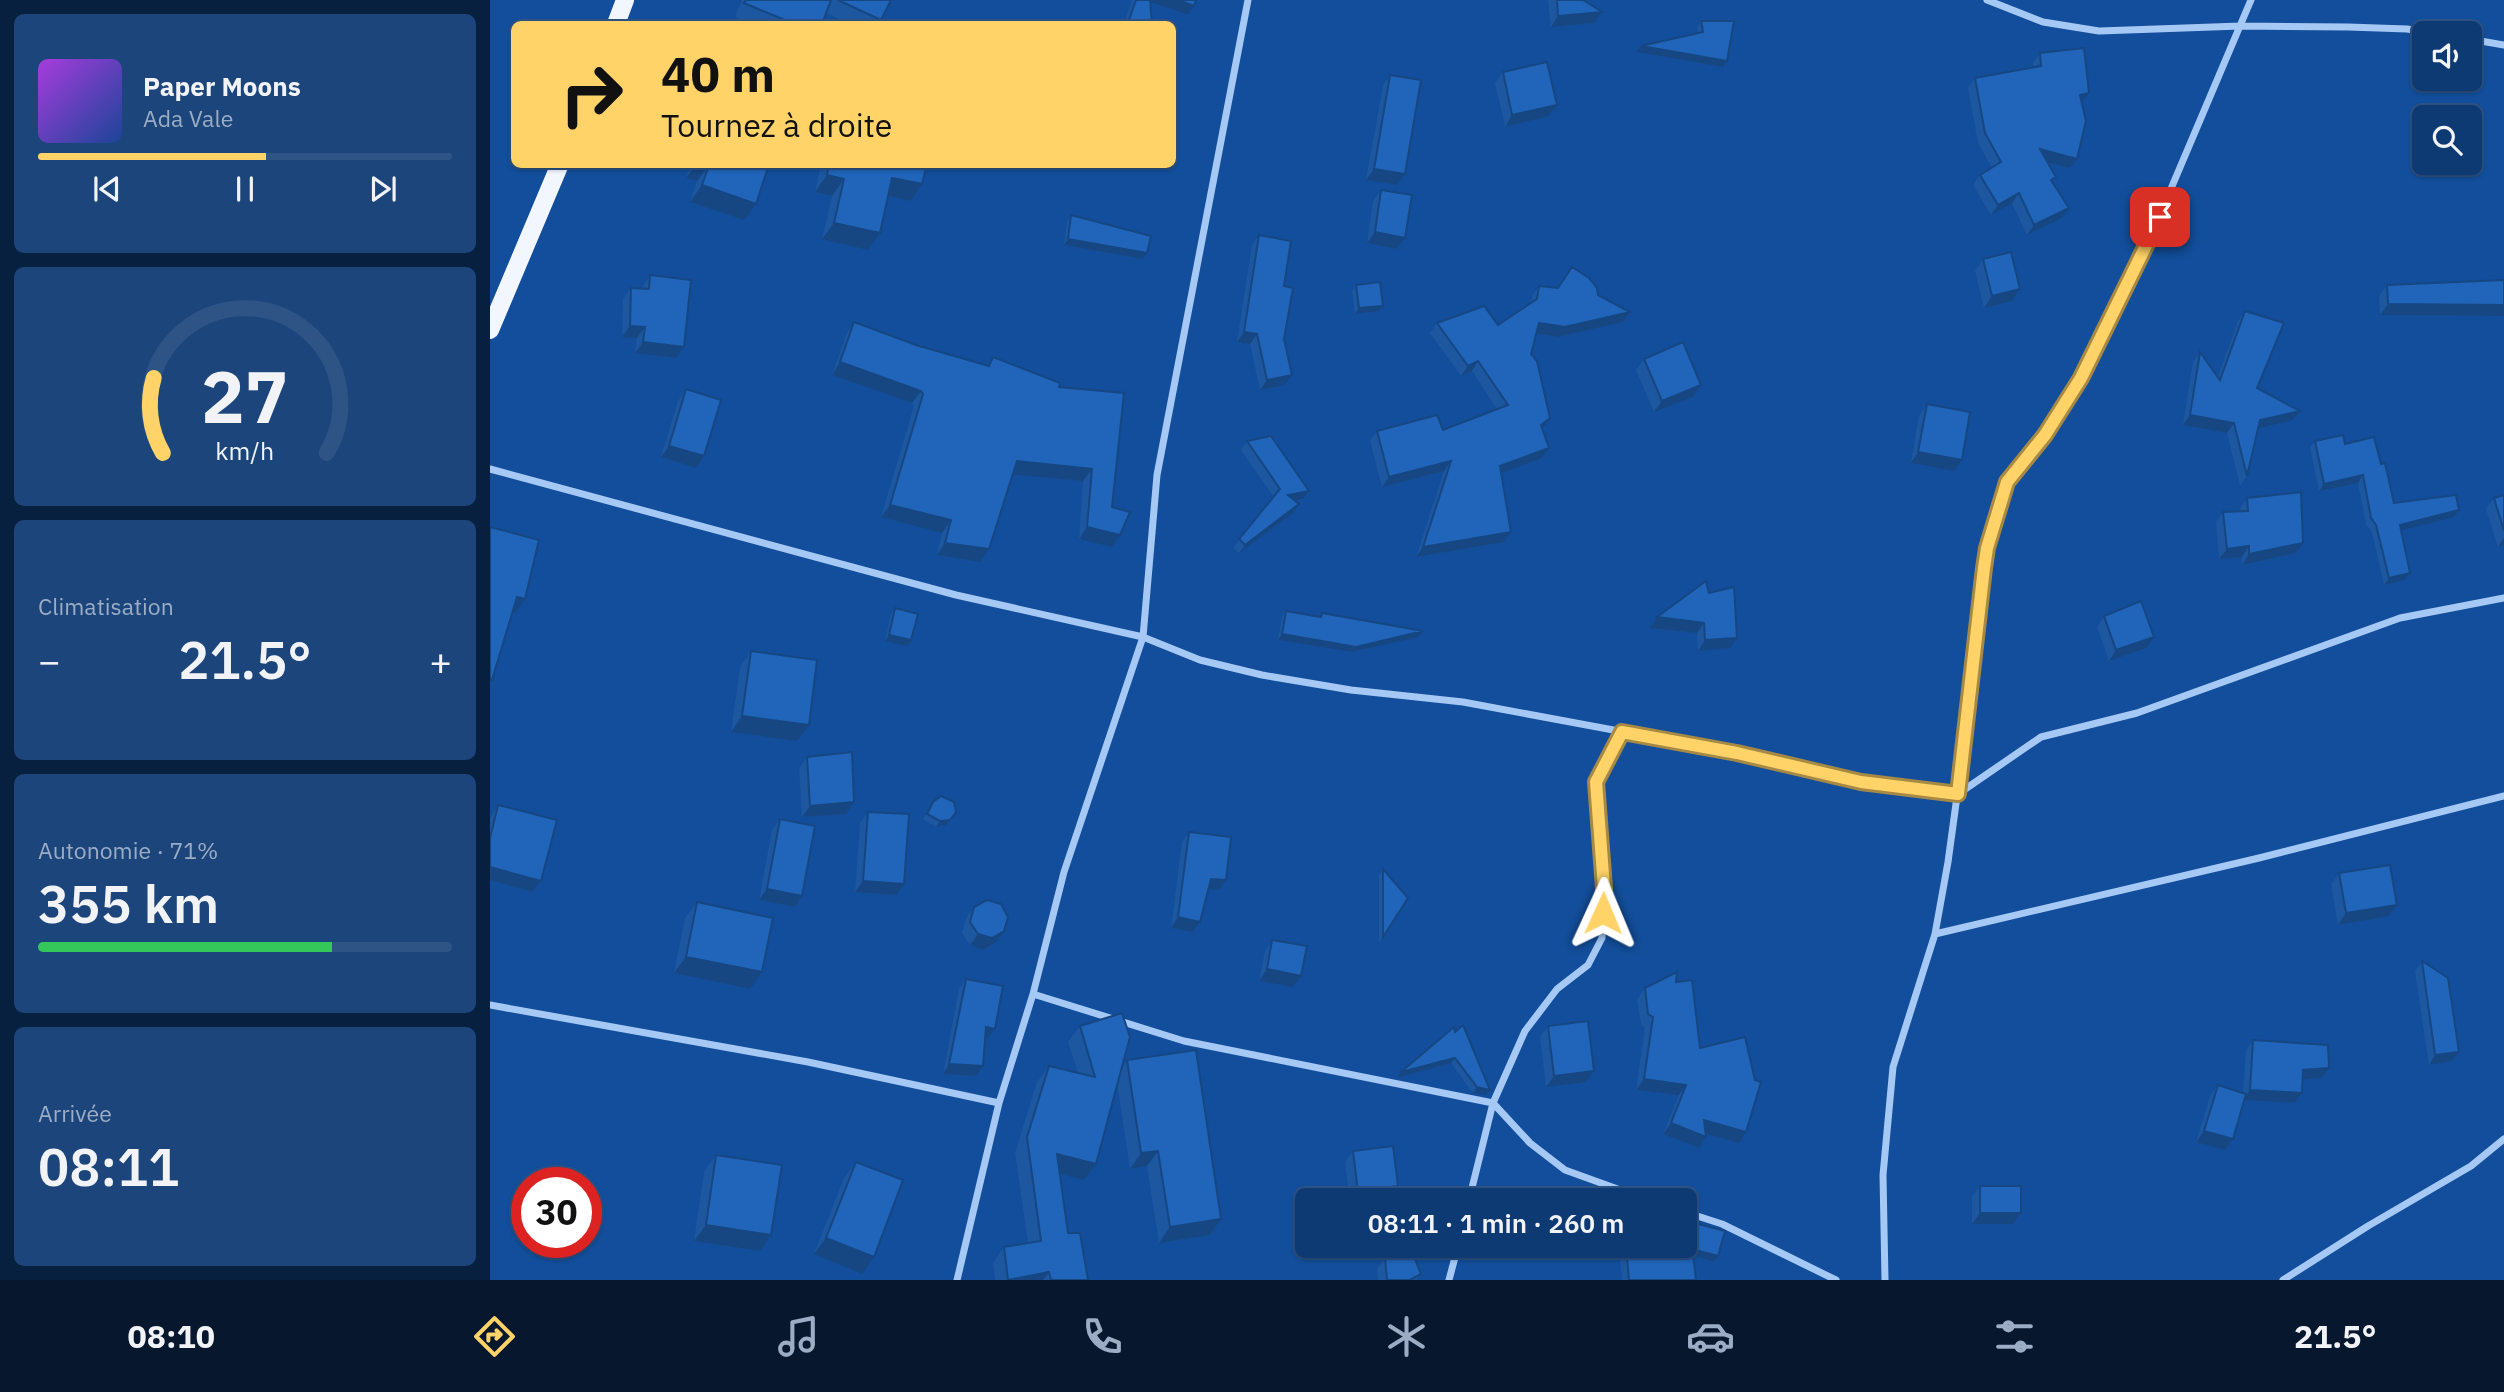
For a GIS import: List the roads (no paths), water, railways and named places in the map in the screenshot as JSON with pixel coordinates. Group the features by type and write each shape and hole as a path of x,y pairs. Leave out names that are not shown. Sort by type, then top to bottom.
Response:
{"main road":[{"path":"617,21 625,0"},
{"path":"490,330 557,168"}],"street":[{"path":"957,1280 999,1103 1033,994 1064,872 1143,637 1157,475 1248,0"},
{"path":"1986,0 2043,22 2099,31 2241,26 2412,30"},
{"path":"1885,1280 1883,1175 1893,1067 1935,934 1958,794 1987,548 2007,482 2045,435 2081,378 2160,217 2251,0"},
{"path":"2482,41 2504,45"},
{"path":"490,469 956,595 1143,637 1200,660 1262,675 1351,690 1463,702 1737,753 1861,782 1958,794 2041,737 2137,713 2400,618 2504,598"},
{"path":"1472,1188 1493,1103 1525,1031 1557,989 1588,965 1602,937 1604,888 1596,782 1622,732"},
{"path":"1935,934 2259,858 2504,796"},
{"path":"1033,994 1184,1041 1493,1103 1530,1143 1565,1170 1615,1188"},
{"path":"490,1005 808,1062 999,1103"},
{"path":"2283,1280 2368,1226 2471,1166 2504,1139"},
{"path":"1697,1216 1722,1224 1836,1280"},
{"path":"1449,1280 1455,1258"}]}
